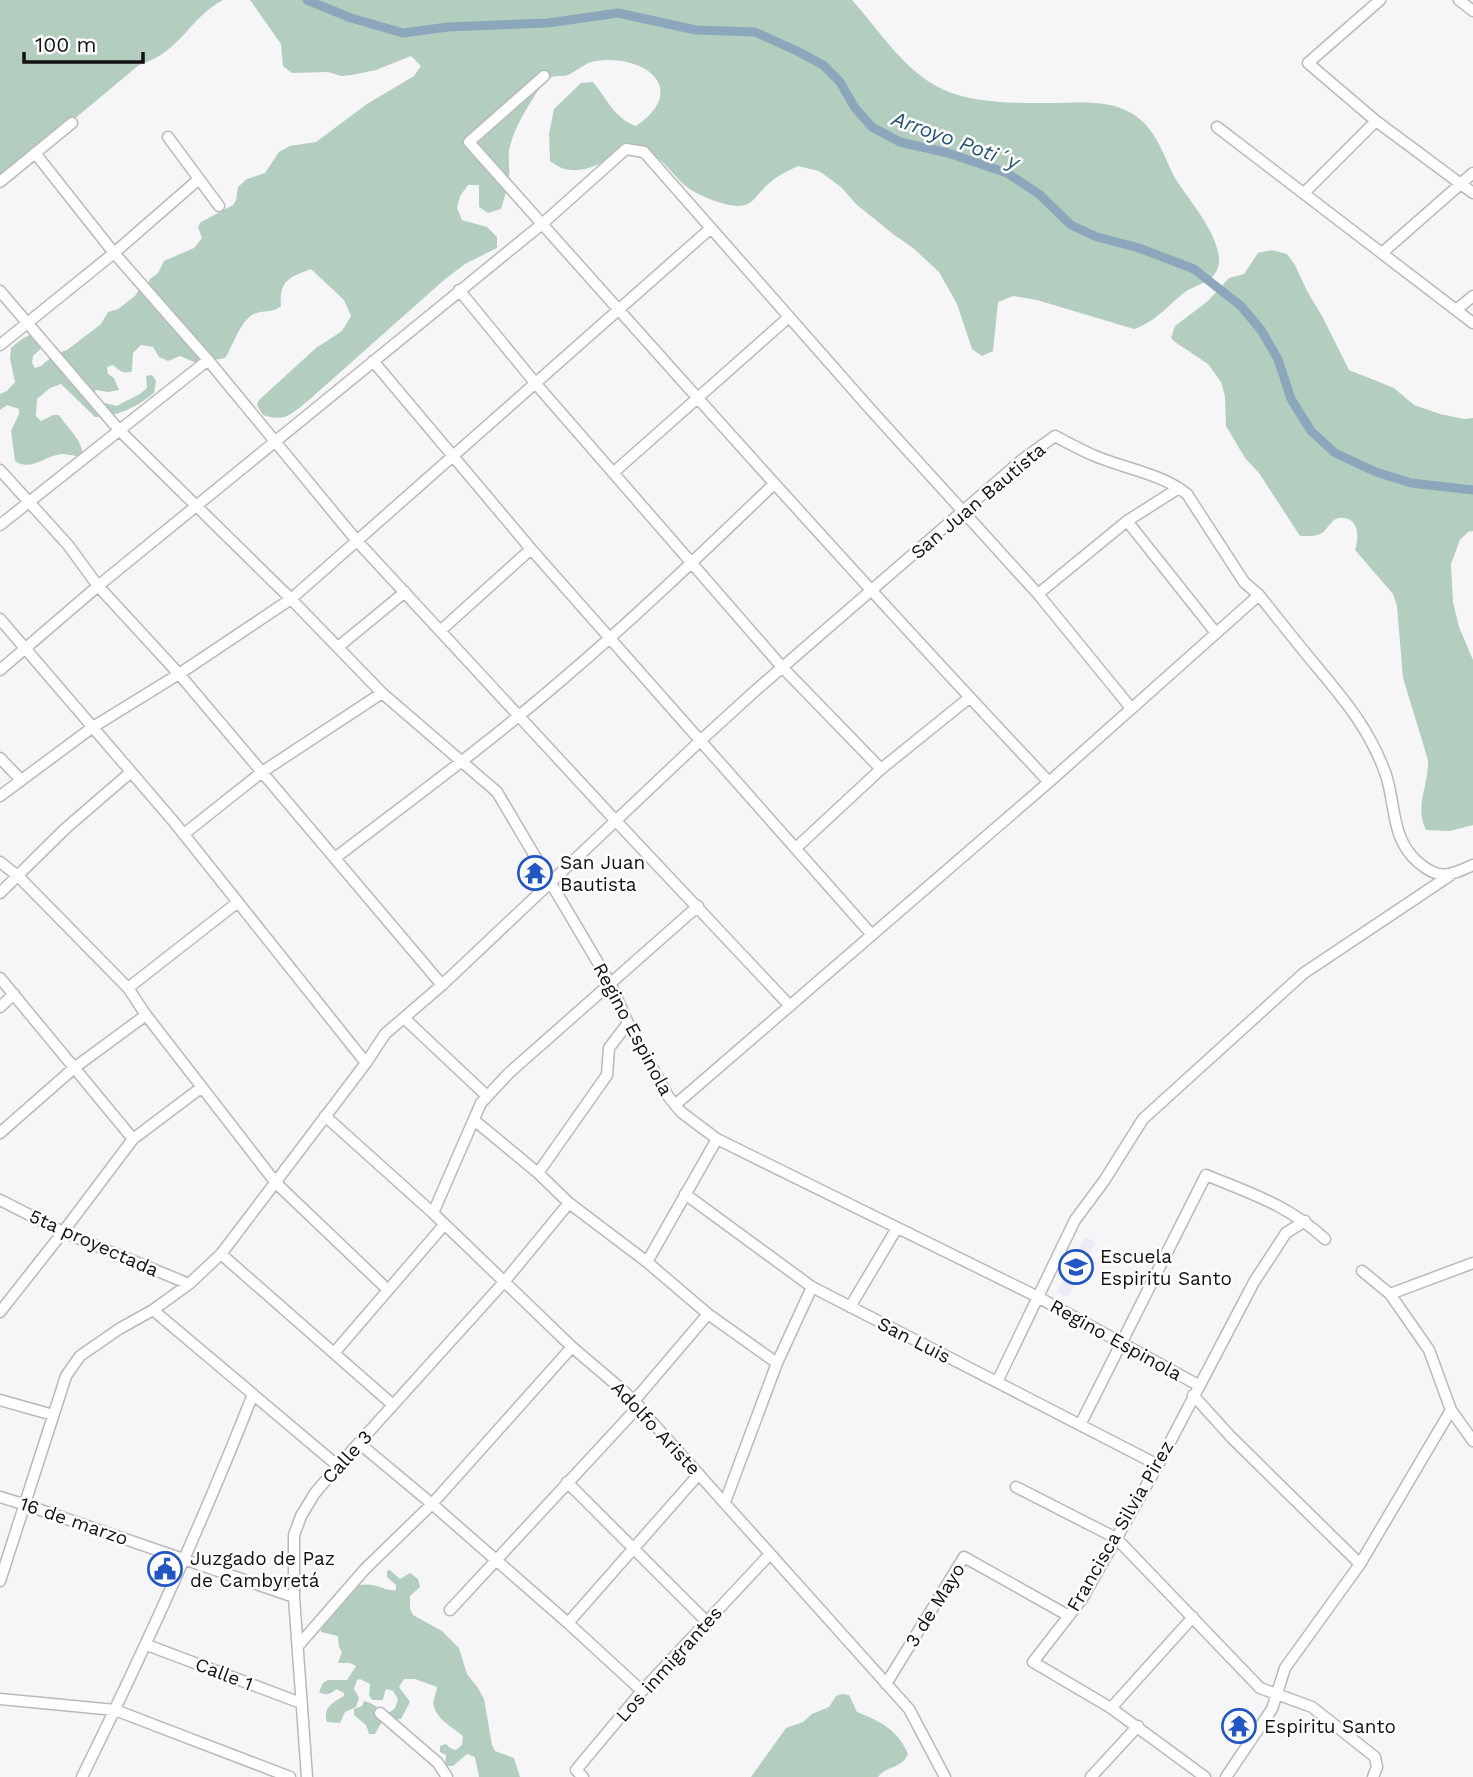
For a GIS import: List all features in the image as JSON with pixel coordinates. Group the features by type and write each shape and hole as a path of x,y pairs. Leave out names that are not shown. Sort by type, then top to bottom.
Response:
{"street":[{"path":"1381,0 1308,63 1376,121 1473,194"},
{"path":"1459,0 1473,10"},
{"path":"544,76 469,142 618,312 969,698 1049,782"},
{"path":"1304,193 1376,121"},
{"path":"0,182 72,122"},
{"path":"1217,127 1473,323"},
{"path":"168,137 219,206"},
{"path":"0,670 98,586 542,223 626,149 644,152 1038,594 1131,708"},
{"path":"35,153 114,253 208,360 357,541 790,1006"},
{"path":"1382,253 1473,173"},
{"path":"0,345 114,253 199,179"},
{"path":"0,796 93,727 179,674 291,599 711,228"},
{"path":"459,290 536,384 782,667 881,769"},
{"name":"Regino Espinola","path":"0,291 119,430 197,505 382,693 497,792 610,983 628,1023 668,1096 695,1124 717,1139 1036,1296 1198,1385"},
{"path":"1456,310 1473,296"},
{"path":"614,473 789,317"},
{"path":"0,525 208,360"},
{"path":"373,361 531,549 872,935"},
{"name":"San Juan Bautista","path":"0,1581 66,1376 80,1356 189,1284 221,1254 385,1034 442,985 700,741 1023,458 1055,436 1094,456 1156,477 1179,488"},
{"path":"0,470 68,545 98,586 179,674 442,985"},
{"path":"335,858 520,715 692,563 774,484"},
{"path":"1038,594 1127,522 1179,488 1186,494 1244,582 1259,595 1348,703 1367,732 1387,779 1398,834 1404,846 1420,864 1432,872 1449,876"},
{"path":"1127,522 1216,633"},
{"path":"440,631 531,549"},
{"path":"338,648 405,592"},
{"path":"675,1105 1049,782 1259,595"},
{"path":"0,618 184,834 366,1063"},
{"path":"184,834 262,772 382,693"},
{"path":"797,847 881,769 969,698"},
{"path":"0,758 22,780"},
{"path":"0,893 66,828 131,772"},
{"path":"0,862 19,877 128,988 276,1183 388,1290"},
{"path":"997,1382 1074,1220 1104,1181 1143,1119 1304,973 1449,876 1473,865"},
{"path":"128,988 238,902"},
{"path":"433,1213 481,1103 487,1096 509,1073 698,906"},
{"path":"0,978 133,1139"},
{"path":"0,1007 14,994"},
{"path":"0,1133 74,1068 146,1015"},
{"path":"404,1018 487,1096"},
{"path":"538,1172 607,1075 609,1048 628,1023"},
{"path":"0,1312 133,1139 202,1087"},
{"name":"Adolfo Ariste","path":"325,1116 433,1213 572,1347 636,1404 909,1709 945,1777"},
{"path":"474,1120 538,1172 569,1203 647,1262 708,1314 777,1363"},
{"path":"647,1262 717,1139"},
{"path":"1080,1425 1206,1175 1283,1207 1306,1221 1325,1239"},
{"name":"San Luis","path":"685,1194 812,1287 1157,1465"},
{"name":"5ta proyectada","path":"0,1199 63,1233 189,1284"},
{"name":"Calle 3","path":"307,1777 295,1597 294,1535 301,1516 315,1493 338,1466 504,1282 569,1203"},
{"name":"Francisca Silvia Pirez","path":"1111,1707 1033,1662 1082,1599 1254,1282 1286,1233 1306,1221"},
{"path":"334,1353 443,1225"},
{"path":"850,1307 897,1228"},
{"path":"221,1254 393,1405"},
{"path":"1390,1294 1473,1263"},
{"path":"1362,1271 1390,1294 1429,1350 1451,1410 1473,1441"},
{"path":"724,1502 777,1363 812,1287"},
{"path":"153,1310 338,1466"},
{"path":"450,1610 636,1404 708,1314"},
{"path":"298,1646 365,1569 432,1504 572,1347"},
{"path":"82,1777 186,1560 253,1394"},
{"path":"1193,1395 1231,1437 1360,1564"},
{"path":"0,1400 53,1415"},
{"path":"1226,1777 1272,1709 1285,1668 1360,1564 1451,1410"},
{"path":"360,1444 568,1623 642,1691"},
{"path":"568,1623 699,1474"},
{"path":"568,1482 707,1622"},
{"path":"1016,1487 1116,1538 1260,1688 1312,1707 1375,1757 1377,1767 1373,1777"},
{"name":"16 de marzo","path":"0,1497 295,1597"},
{"name":"Los inmigrantes","path":"583,1777 576,1770 642,1691 770,1553"},
{"name":"3 de Mayo","path":"887,1684 964,1557 1069,1616"},
{"path":"1193,1617 1111,1707 1205,1777"},
{"name":"Calle 1","path":"147,1645 301,1703"},
{"path":"0,1699 115,1710 286,1776"},
{"path":"380,1713 438,1763 447,1777"},
{"path":"1091,1777 1138,1726"}],"shaded area":[{"name":"Escuela Espiritu Santo","path":"1085,1237 1096,1242 1068,1297 1057,1292"}],"green space":[{"path":"0,0 223,0 211,7 165,52 139,65 0,181"},
{"path":"250,0 852,0 904,61 942,89 968,98 996,102 1103,104 1122,109 1140,119 1153,134 1175,178 1206,223 1218,250 1219,262 1210,279 1185,292 1155,318 1134,329 1037,300 1013,296 998,302 993,351 982,356 972,349 957,304 939,272 819,171 798,166 773,180 750,202 737,206 713,200 691,190 663,162 649,154 629,154 572,170 561,168 550,161 549,134 554,109 581,83 593,82 622,119 636,126 652,112 659,99 660,87 655,77 644,69 614,60 596,61 568,75 552,77 535,95 511,144 509,178 501,209 488,213 479,207 479,185 468,185 460,196 457,208 462,220 487,227 497,237 497,248 465,264 444,280 293,413 278,418 271,417 263,415 257,405 259,400 316,348 342,331 351,316 344,300 311,269 287,281 282,291 281,306 249,317 226,357 196,363 180,356 168,361 159,357 153,347 141,345 133,353 132,371 124,372 113,365 107,367 108,374 114,378 119,390 96,390 92,395 99,405 105,403 117,406 140,394 147,388 146,376 152,375 156,381 154,393 126,410 95,417 61,384 50,388 37,399 36,416 41,421 59,415 76,437 82,451 79,456 55,455 26,465 15,461 11,431 19,409 7,405 0,410 0,394 15,382 10,359 11,348 34,334 48,338 46,344 33,356 32,363 35,368 55,354 67,350 101,324 108,312 118,309 139,290 148,286 149,280 158,273 164,261 194,248 202,238 198,227 201,222 233,205 238,187 247,179 265,173 279,152 290,146 316,142 367,104 414,76 421,66 411,56 376,70 352,75 341,76 328,72 292,73 283,66 281,44"},
{"path":"1272,250 1287,254 1295,265 1349,370 1394,388 1414,405 1440,414 1473,418 1473,531 1460,540 1451,564 1453,602 1459,627 1473,660 1473,825 1450,831 1426,830 1421,812 1428,760 1403,678 1397,606 1393,594 1355,550 1357,533 1354,523 1339,518 1320,534 1300,536 1226,426 1225,396 1221,382 1208,364 1171,338 1175,326 1208,301 1229,278 1244,274 1258,253"},
{"path":"390,1570 400,1579 410,1573 418,1579 420,1587 410,1596 413,1615 442,1631 459,1648 467,1674 484,1699 492,1745 495,1751 514,1758 520,1777 479,1777 475,1757 467,1754 453,1766 445,1766 446,1755 440,1752 440,1746 446,1744 456,1750 462,1745 463,1736 435,1711 437,1687 415,1679 404,1679 399,1687 410,1702 401,1719 383,1720 375,1734 369,1734 366,1725 354,1715 354,1709 362,1706 364,1701 390,1712 395,1708 398,1699 393,1691 387,1689 383,1700 372,1700 369,1695 370,1684 360,1679 354,1689 359,1698 356,1707 345,1712 340,1723 327,1722 326,1712 344,1693 336,1689 328,1694 321,1693 319,1692 323,1683 328,1680 347,1680 356,1666 338,1663 342,1652 338,1636 321,1632 322,1623 359,1585 396,1590 396,1585 387,1577 387,1571"},
{"path":"849,1695 857,1712 881,1723 894,1733 908,1754 902,1762 878,1777 751,1777 786,1728 829,1707 836,1696"}],"waterway":[{"name":"Arroyo Poti´y","path":"307,0 351,18 403,33 448,27 548,23 618,13 696,30 755,32 823,65 840,82 855,108 872,127 900,142 948,153 1007,173 1039,194 1071,225 1097,237 1139,248 1194,269 1241,306 1261,330 1278,359 1291,399 1311,431 1335,453 1376,472 1411,483 1473,490"}],"place":[{"name":"San Juan Bautista","path":"535,873"},
{"name":"Escuela Espiritu Santo","path":"1076,1267"},
{"name":"Juzgado de Paz de Cambyretá","path":"165,1569"},
{"name":"Espiritu Santo","path":"1239,1726"}]}
